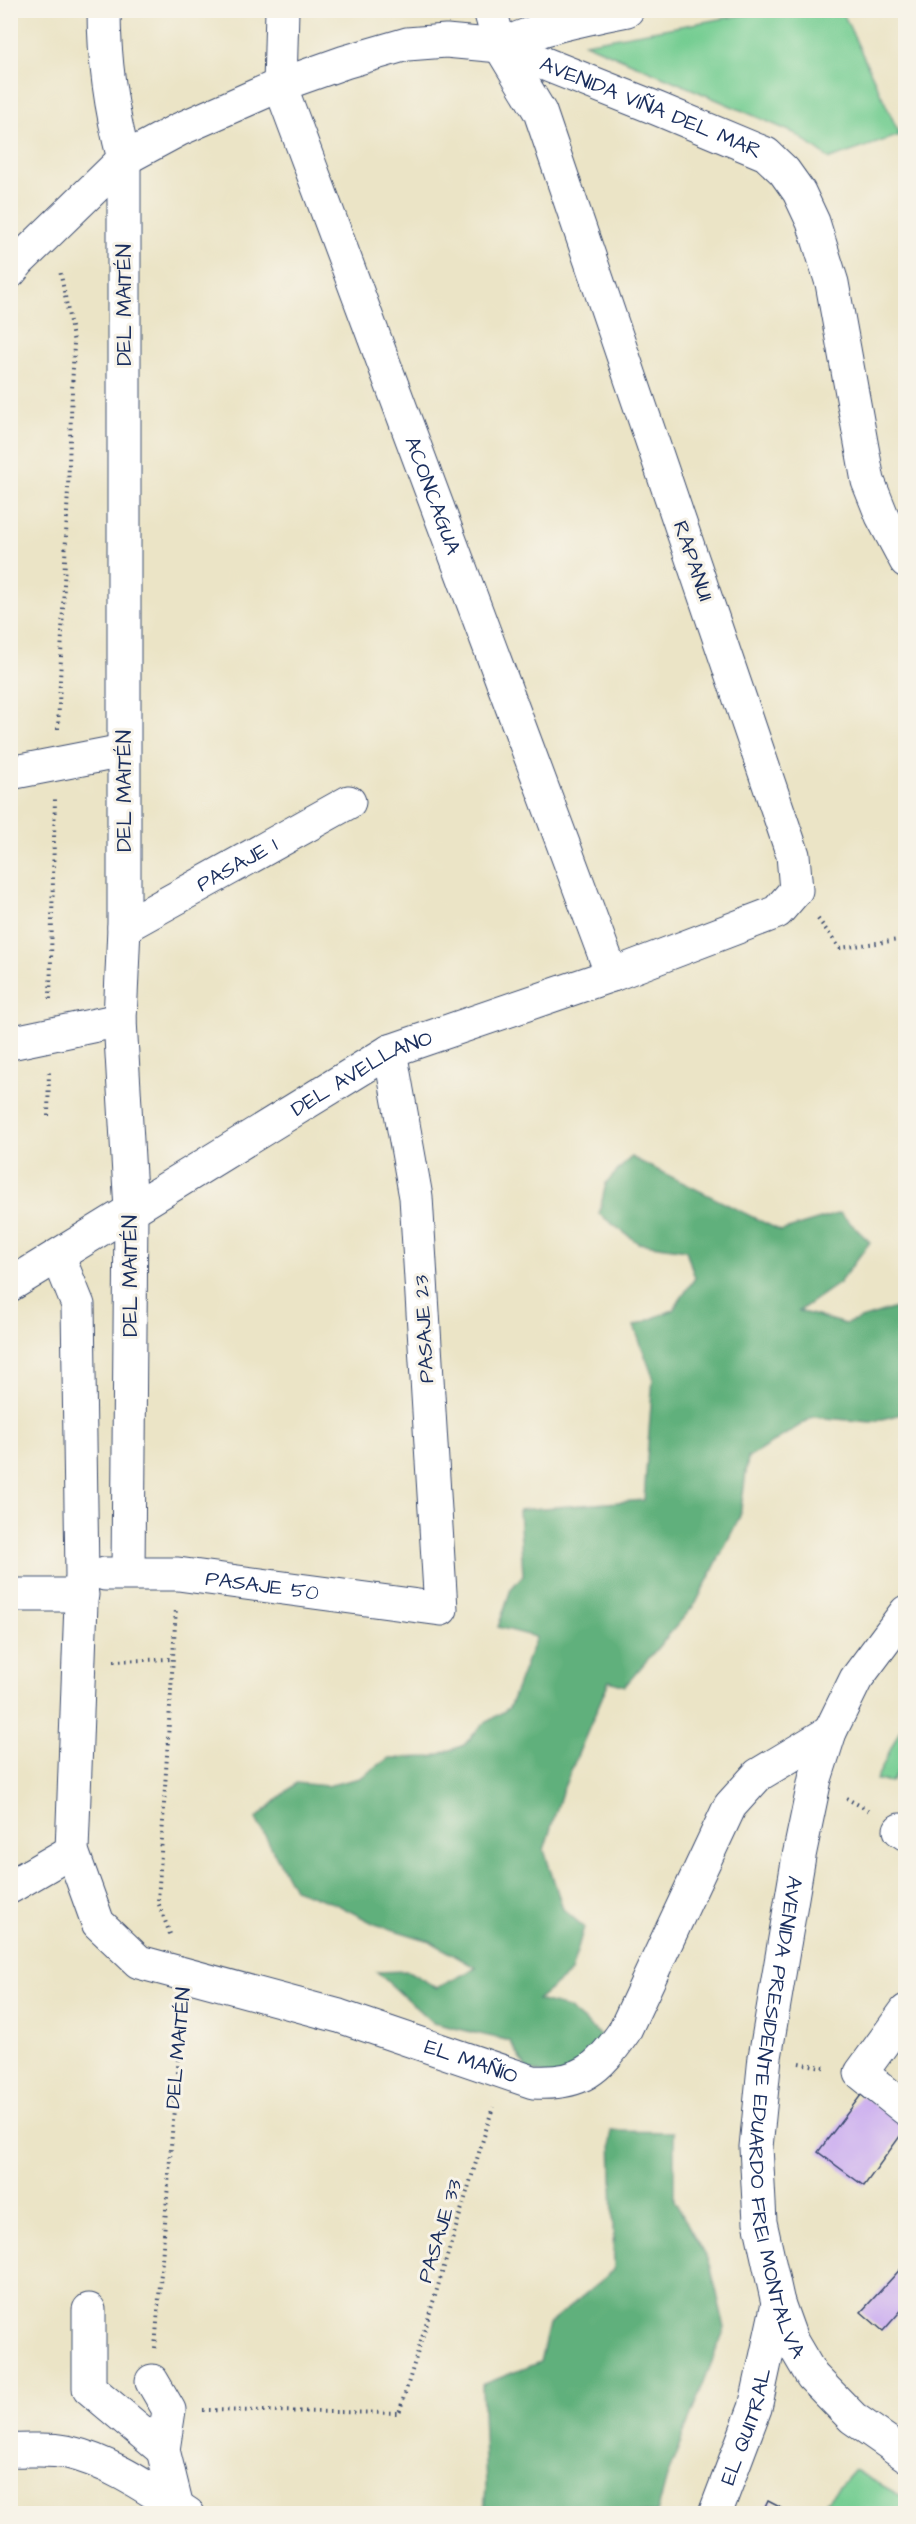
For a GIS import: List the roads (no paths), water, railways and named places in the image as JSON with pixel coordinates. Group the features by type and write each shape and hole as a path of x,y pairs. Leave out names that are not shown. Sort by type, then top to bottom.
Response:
{"street":[{"name":"DEL MAITÉN","path":"104,10 104,52 112,115 124,159 124,927 120,1020 130,1210 128,1572"},
{"name":"ACONCAGUA","path":"282,10 280,85 612,975"},
{"name":"RAPANUI","path":"490,10 500,46 540,111 793,855 796,890 777,912 612,975"},
{"path":"500,46 529,32 560,23 627,10"},
{"name":"AVENIDA VIÑA DEL MAR","path":"13,264 52,230 124,159 178,130 280,85 345,62 407,44 446,41 500,46 766,154 784,171 799,192 813,222 832,283 868,481 882,516 906,561"},
{"path":"10,773 123,751"},
{"name":"PASAJE 1","path":"124,927 349,802"},
{"name":"DEL AVELLANO","path":"10,1285 59,1258 130,1210 390,1051 612,975"},
{"path":"10,1043 120,1020"},
{"name":"PASAJE 23","path":"390,1051 416,1197 441,1609"},
{"path":"16,1877 72,1851 82,1585 78,1305 59,1258"},
{"name":"PASAJE 50","path":"10,1595 82,1585 128,1572 178,1574 441,1609"},
{"name":"AVENIDA PRESIDENTE EDUARDO FREI MONTALVA","path":"906,1612 856,1679 830,1732 815,1779 799,1856 765,2057 756,2147 759,2211 778,2303 792,2342 813,2376 853,2418 906,2455"},
{"name":"EL MAÑÍO","path":"72,1851 98,1923 139,1962 339,2016 533,2082 554,2083 584,2075 604,2060 624,2032 730,1806 758,1775 830,1732"},
{"path":"906,2011 861,2073 906,2109"},
{"name":"EL QUITRAL","path":"715,2514 755,2408 778,2303"},
{"path":"89,2310 89,2388 163,2450"},
{"path":"152,2381 169,2410 163,2450 183,2510"},
{"path":"10,2450 66,2452 95,2461 126,2475 144,2500 183,2510"}]}
